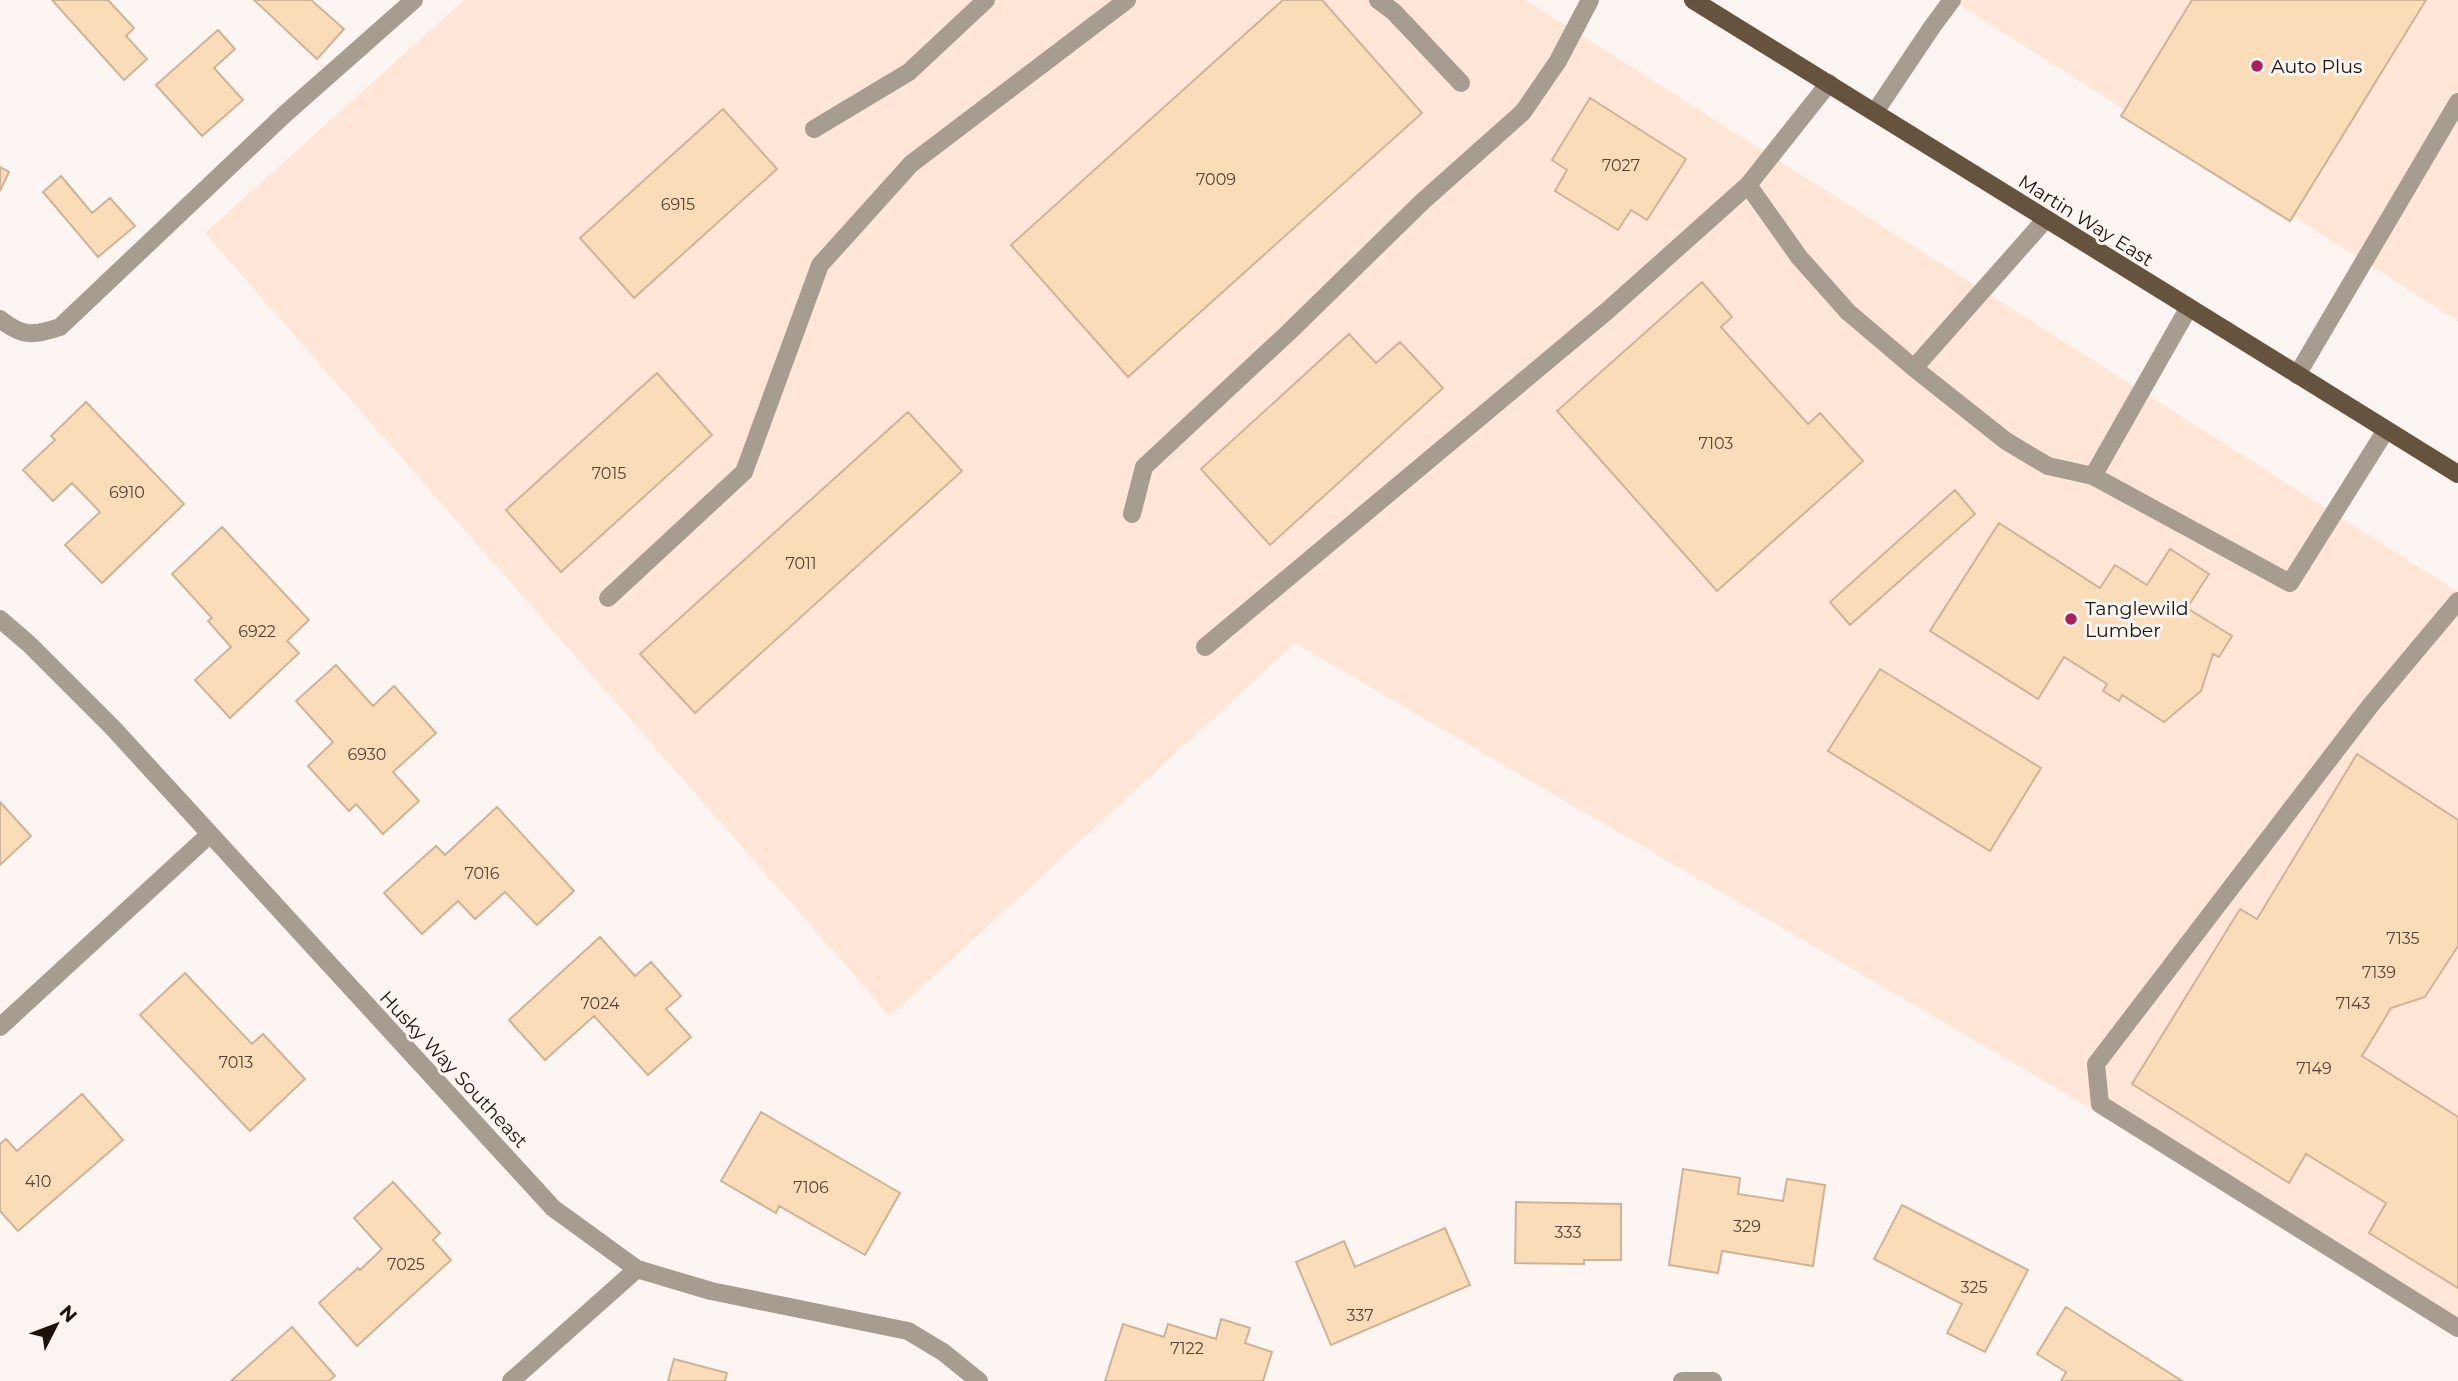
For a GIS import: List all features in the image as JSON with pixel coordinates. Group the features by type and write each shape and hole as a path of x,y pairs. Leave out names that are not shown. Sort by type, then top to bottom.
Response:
{"main road":[{"name":"Martin Way East","path":"1702,2 2045,220 2458,474"}],"street":[{"path":"0,319 12,328 36,335 60,327 285,114 414,0"},
{"path":"814,129 909,72 986,0"},
{"path":"608,598 744,472 820,265 911,164 1127,0"},
{"path":"1378,0 1394,12 1461,83"},
{"path":"1132,514 1144,467 1289,332 1422,202 1523,112 1558,61 1590,0"},
{"path":"1875,112 1946,2"},
{"path":"1205,647 1607,311 1748,185 1829,83"},
{"path":"2297,375 2458,102"},
{"path":"1748,185 1799,257 1848,312 2006,441 2048,466 2092,476 2290,583 2386,430"},
{"path":"1914,368 2045,220"},
{"path":"2092,476 2188,309"},
{"path":"2458,601 2370,706 2096,1064 2100,1104 2458,1328"},
{"name":"Husky Way Southeast","path":"0,619 29,644 113,728 553,1208 636,1269 711,1291 908,1331 943,1352 979,1381"},
{"path":"0,1027 209,835"},
{"path":"511,1381 636,1269"},
{"path":"1682,1381 1713,1381"}],"shaded area":[{"path":"464,0 1526,0 2458,592 2458,1323 1295,643 890,1016 205,233"},
{"path":"1952,0 2458,0 2458,321"}],"building":[{"path":"52,0 108,0 134,28 126,36 147,59 124,80"},
{"path":"254,0 311,0 344,29 317,59"},
{"path":"1283,0 1322,0 1422,113 1128,377 1011,245"},
{"path":"2192,0 2426,0 2290,221 2121,116"},
{"path":"218,30 235,49 214,68 243,100 202,136 156,85"},
{"path":"1590,98 1686,159 1647,220 1631,210 1618,230 1555,191 1567,170 1552,160"},
{"path":"723,109 777,169 634,298 580,238"},
{"path":"0,167 9,172 0,191"},
{"path":"61,176 92,213 110,198 135,226 98,257 43,192"},
{"path":"1702,282 1732,317 1721,327 1808,424 1820,413 1863,461 1717,591 1557,411"},
{"path":"1349,334 1376,363 1400,342 1443,388 1270,545 1201,469"},
{"path":"657,373 712,435 561,572 506,510"},
{"path":"86,402 184,504 102,583 65,545 100,512 72,483 53,501 23,470 55,440 51,436"},
{"path":"908,412 962,471 695,713 640,654"},
{"path":"1955,490 1975,514 1850,625 1830,602"},
{"name":"Tanglewild Lumber","path":"1999,523 2100,588 2115,565 2147,585 2170,549 2209,574 2187,608 2232,636 2219,657 2213,654 2201,691 2164,722 2122,695 2119,701 2103,691 2107,684 2064,657 2038,699 1930,631"},
{"path":"222,527 309,620 287,641 299,653 230,718 195,680 231,647 208,621 212,618 172,574"},
{"path":"336,665 373,706 394,686 436,733 393,772 419,801 383,834 356,804 349,811 308,766 333,742 296,701"},
{"path":"1880,669 2041,768 1990,851 1828,751"},
{"path":"2357,754 2458,820 2458,946 2425,997 2391,1008 2362,1056 2458,1117 2458,1288 2369,1233 2386,1203 2306,1154 2289,1183 2132,1084 2240,909 2257,919"},
{"path":"0,802 31,836 0,865"},
{"path":"497,807 574,891 537,925 505,892 475,919 458,901 422,934 384,893 436,846 445,855"},
{"path":"600,937 635,976 651,962 681,996 666,1009 691,1037 648,1075 594,1016 545,1060 509,1020"},
{"path":"185,973 252,1044 263,1034 305,1079 250,1131 140,1015"},
{"path":"82,1094 123,1140 18,1231 0,1211 0,1144 6,1139 17,1151"},
{"path":"761,1112 900,1193 865,1255 779,1206 776,1213 721,1181"},
{"path":"1683,1169 1740,1178 1738,1194 1783,1201 1787,1179 1825,1185 1813,1266 1722,1251 1718,1273 1669,1265"},
{"path":"393,1182 440,1233 433,1240 451,1260 357,1346 319,1303 382,1249 354,1218"},
{"path":"1516,1202 1621,1204 1621,1260 1584,1260 1584,1264 1515,1263"},
{"path":"1902,1205 2028,1270 1985,1352 1947,1333 1962,1304 1874,1259"},
{"path":"1445,1228 1470,1285 1331,1345 1296,1262 1344,1241 1355,1267"},
{"path":"2066,1307 2182,1381 2061,1381 2066,1372 2037,1354"},
{"path":"1221,1319 1250,1328 1245,1343 1272,1352 1263,1381 1105,1381 1123,1324 1164,1337 1168,1324 1216,1339"},
{"path":"292,1327 335,1376 329,1381 231,1381"},
{"path":"674,1359 727,1373 725,1381 668,1381"}],"place":[{"name":"Auto Plus","path":"2257,66"},
{"name":"Tanglewild Lumber","path":"2071,619"}]}
